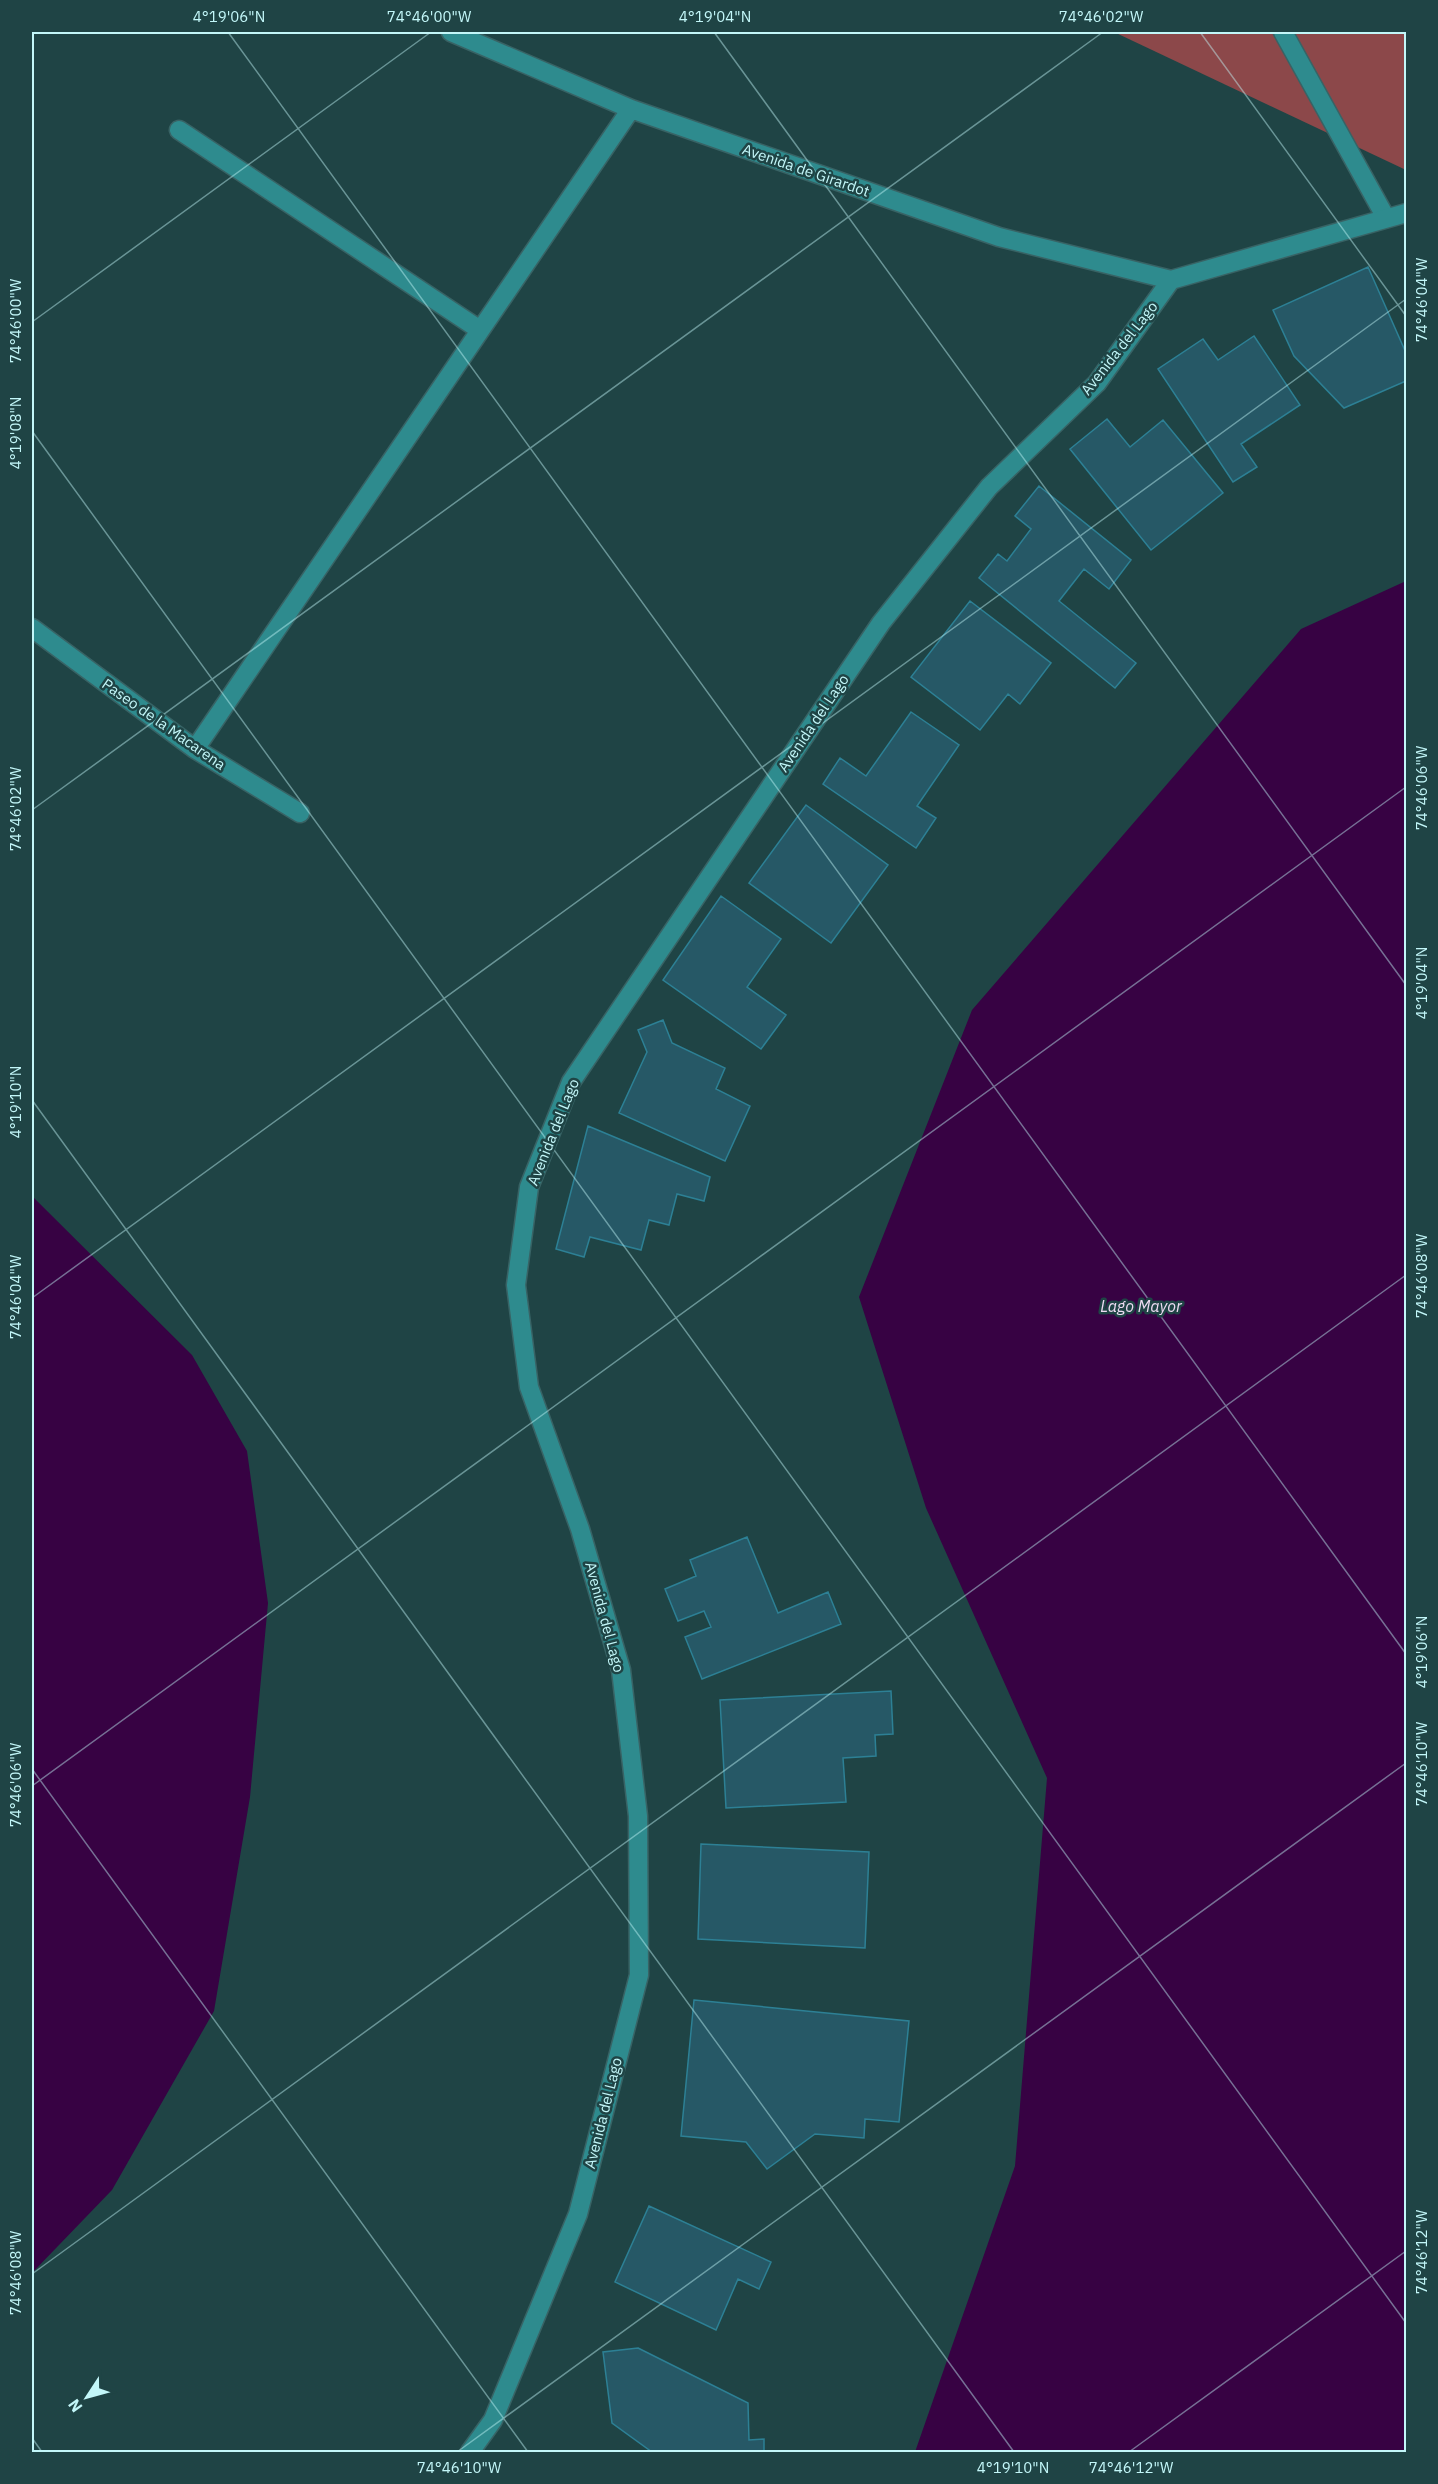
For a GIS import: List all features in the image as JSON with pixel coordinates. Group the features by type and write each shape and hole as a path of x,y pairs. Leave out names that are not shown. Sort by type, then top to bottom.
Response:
{"street":[{"name":"Avenida de Girardot","path":"451,32 631,109 999,237 1172,280"},
{"path":"1283,32 1386,218"},
{"path":"195,749 631,109"},
{"path":"179,130 480,330"},
{"path":"1172,280 1407,213"},
{"name":"Avenida del Lago","path":"470,2452 493,2420 578,2214 639,1975 638,1816 621,1670 580,1529 529,1387 516,1285 529,1187 571,1082 881,623 989,487 1096,383 1172,280"},
{"name":"Paseo de la Macarena","path":"32,628 195,749 300,813"}],"shaded area":[{"path":"1114,32 1406,32 1406,170"}],"water":[{"name":"Lago Mayor","path":"1406,581 1406,2452 915,2452 1015,2166 1047,1778 926,1508 859,1297 972,1010 1301,629"},
{"path":"32,1196 192,1355 247,1451 268,1603 250,1797 214,2011 112,2190 32,2273"}],"building":[{"path":"1368,267 1406,353 1406,381 1344,408 1294,356 1273,310"},
{"path":"1254,336 1300,405 1241,444 1257,467 1233,482 1158,369 1203,339 1218,360"},
{"path":"1107,419 1130,447 1163,420 1223,493 1151,550 1070,449"},
{"path":"1039,486 1131,560 1109,589 1084,569 1059,601 1136,663 1115,688 979,578 998,554 1007,561 1031,529 1015,516"},
{"path":"970,601 1051,663 1020,704 1008,694 980,730 911,677"},
{"path":"911,712 959,745 917,806 936,818 916,848 823,784 840,758 866,776"},
{"path":"806,805 888,865 831,943 749,883"},
{"path":"721,896 781,939 747,987 786,1015 761,1049 663,980"},
{"path":"663,1020 672,1043 725,1068 716,1089 750,1106 725,1161 619,1113 647,1052 638,1030"},
{"path":"588,1126 710,1177 704,1201 677,1194 669,1225 649,1220 641,1250 590,1237 584,1257 556,1249"},
{"path":"747,1537 778,1613 828,1592 841,1624 702,1679 685,1637 711,1627 704,1611 678,1621 665,1589 696,1576 690,1560"},
{"path":"891,1691 893,1734 875,1735 876,1756 843,1758 846,1802 726,1808 720,1700"},
{"path":"701,1844 869,1852 865,1948 698,1939"},
{"path":"694,2000 909,2021 899,2122 865,2119 864,2138 815,2134 767,2169 746,2142 681,2136"},
{"path":"649,2206 771,2262 759,2289 738,2279 716,2330 615,2282"},
{"path":"638,2348 748,2403 749,2440 764,2439 764,2452 652,2452 612,2423 603,2352"}]}
